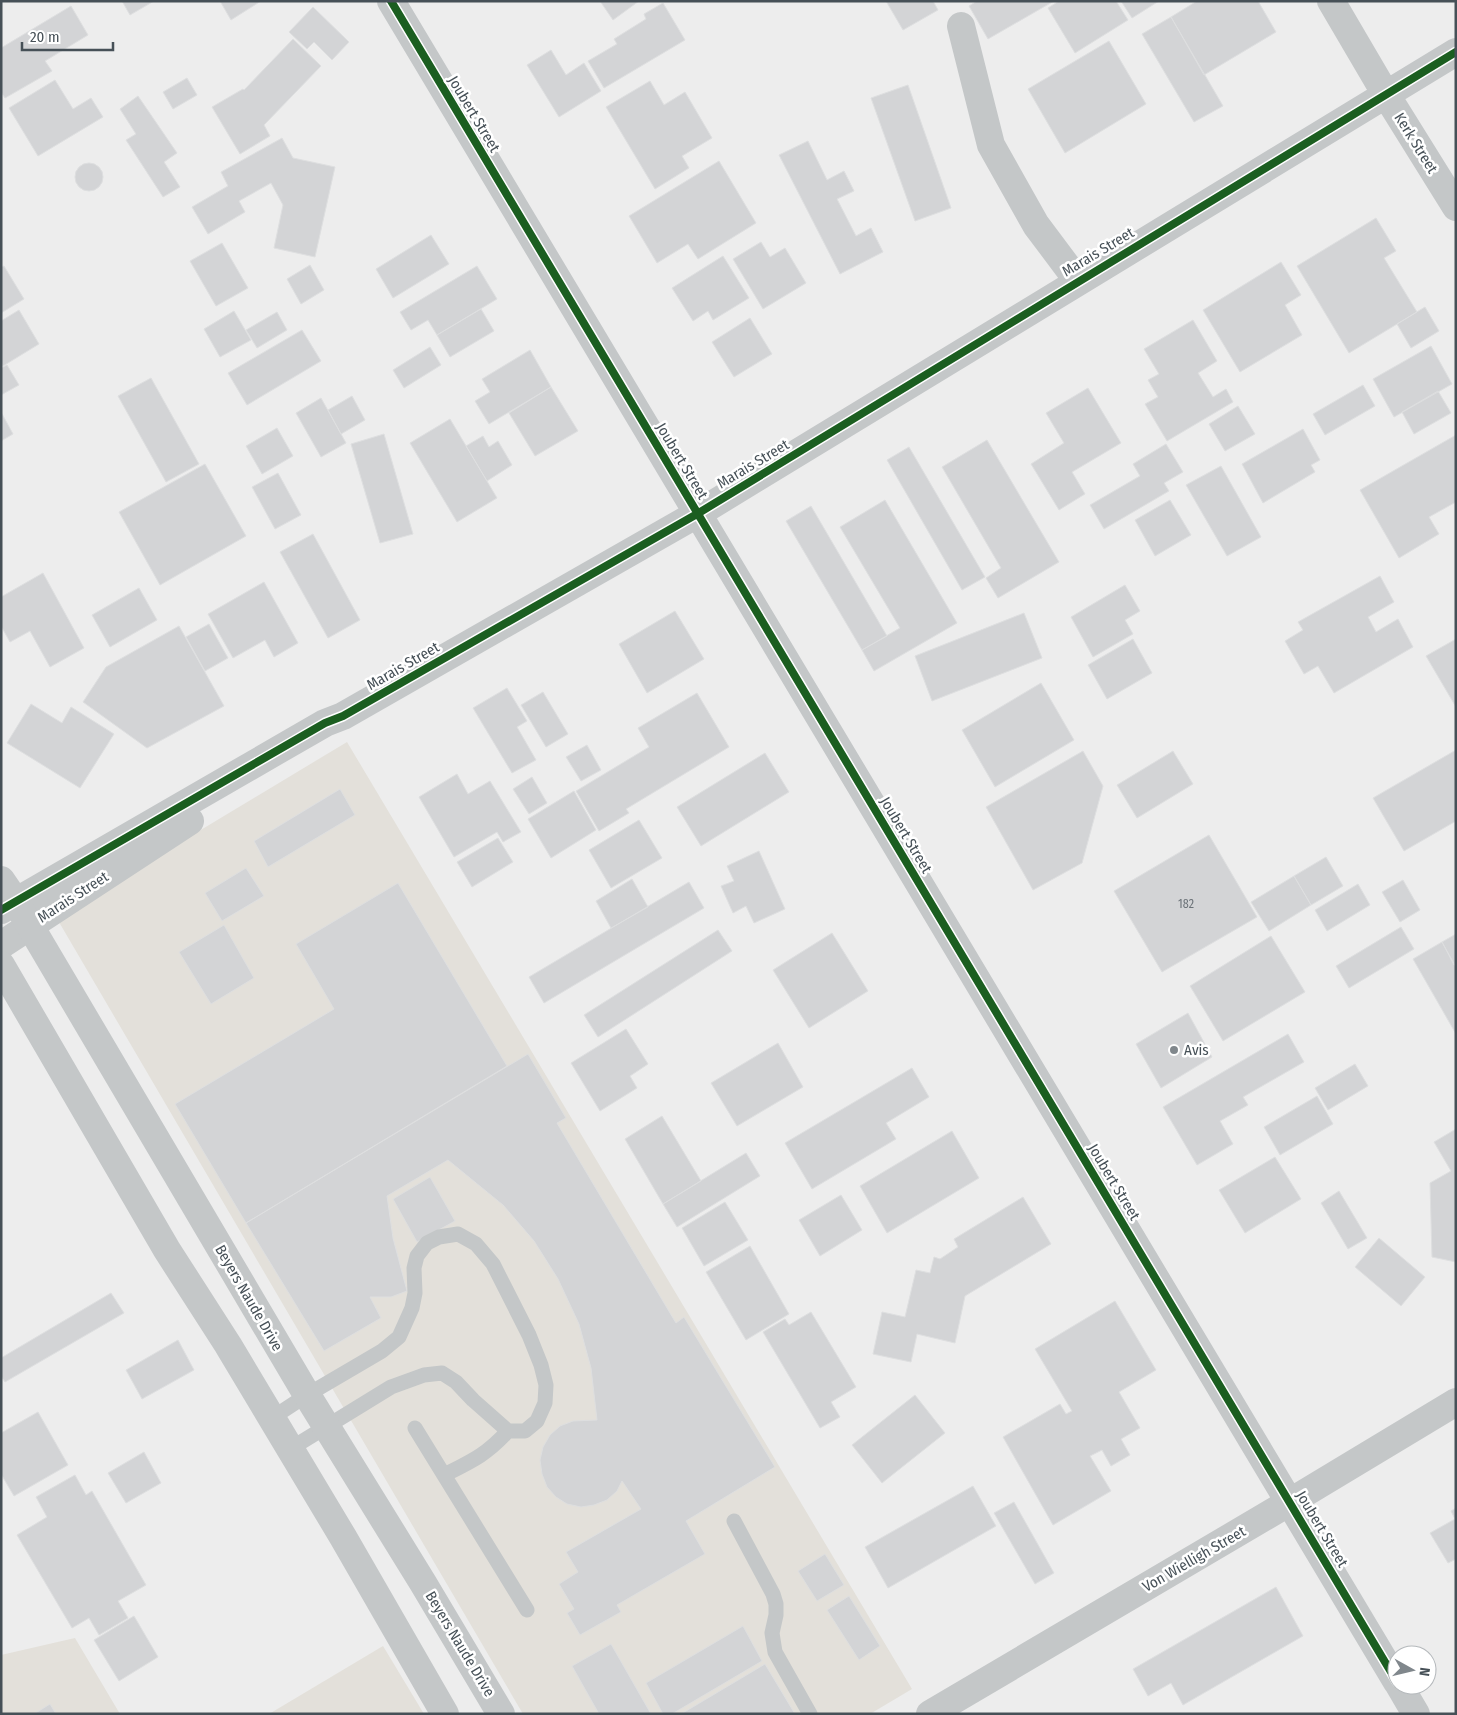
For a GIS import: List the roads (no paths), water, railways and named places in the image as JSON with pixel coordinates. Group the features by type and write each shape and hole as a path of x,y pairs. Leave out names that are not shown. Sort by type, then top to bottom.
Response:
{"street":[{"name":"Joubert Street","path":"391,1 1387,1665"},
{"name":"Kerk Street","path":"1331,1 1385,94 1456,207"},
{"path":"961,26 990,145 1036,225 1078,281"},
{"name":"Marais Street","path":"6,897 325,723 343,716 697,514 1456,52"},
{"name":"Marais Street","path":"1,944 330,730 343,716"},
{"name":"Beyers Naude Drive","path":"6,897 29,925 307,1396 423,1583 501,1714"},
{"path":"1,965 167,1250 290,1448 445,1714"},
{"name":"Von Wielligh Street","path":"930,1714 1456,1402"},
{"name":"Joubert Street","path":"1405,1695 1416,1714"}],"lane":[{"path":"272,1418 382,1351 399,1337 412,1308 415,1293 414,1268 417,1256 427,1243 439,1237 458,1234 476,1244 493,1264 529,1335 541,1365 546,1385 544,1403 537,1421 525,1431 508,1431 472,1400 456,1382 442,1373 424,1375 391,1387 290,1448"},
{"path":"415,1428 527,1610"},
{"path":"444,1475 478,1459 492,1448 508,1431"},
{"path":"734,1521 773,1594 776,1604 776,1615 772,1633 775,1652 810,1714"}],"place":[{"name":"Avis","path":"1174,1050"}]}
